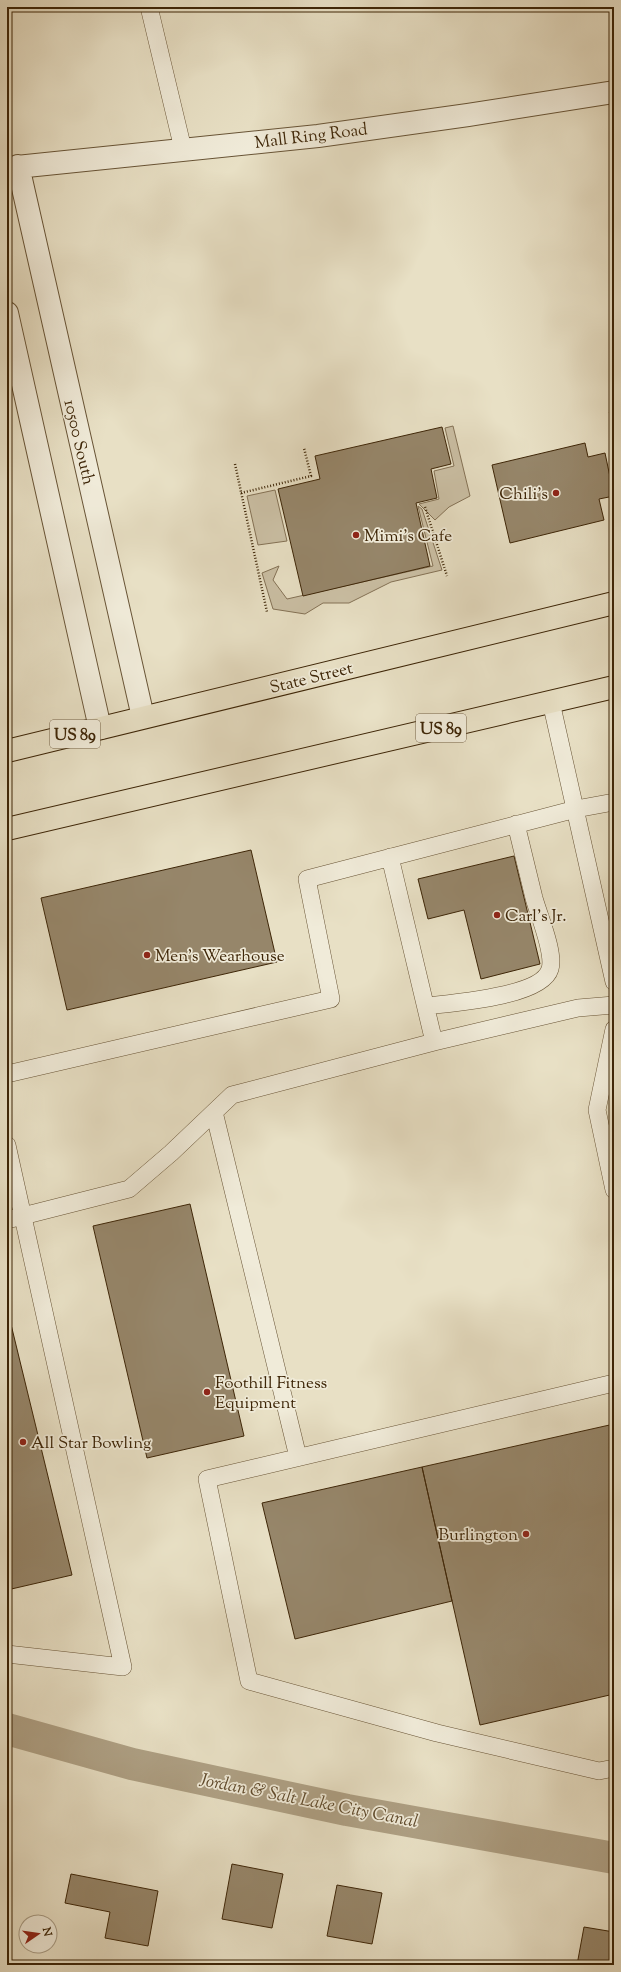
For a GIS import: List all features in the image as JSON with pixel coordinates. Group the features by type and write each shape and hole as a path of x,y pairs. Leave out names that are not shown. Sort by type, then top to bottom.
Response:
{"main road":[{"name":"State Street","path":"7,751 614,603"},
{"name":"US 89","path":"7,829 614,687"}],"street":[{"name":"Mall Ring Road","path":"12,167 318,136 475,114 614,92"},
{"name":"10500 South","path":"12,167 143,717"},
{"path":"7,313 100,728"}],"lane":[{"path":"149,7 183,149"},
{"path":"551,702 614,982"},
{"path":"7,1074 331,999 307,879 516,824 576,809 614,802"},
{"path":"426,1006 486,999 527,989 545,977 550,970 551,960 546,935 534,899 516,824"},
{"path":"390,857 434,1042"},
{"path":"7,1220 129,1189 171,1153 232,1095 434,1042 578,1008 614,1005"},
{"path":"614,1028 597,1110 614,1190"},
{"path":"214,1112 298,1457"},
{"path":"7,1145 123,1667 7,1654"},
{"path":"614,1383 207,1479 249,1681 437,1733 599,1771 614,1768"}],"path":[{"path":"610,412 614,430"},
{"path":"241,493 311,476 304,448"},
{"path":"235,464 267,612"},
{"path":"426,507 446,576"}],"shaded area":[{"path":"453,426 470,496 449,507 435,520 419,504 439,499 434,471 454,466 445,428"},
{"path":"275,490 287,541 258,545 247,496"},
{"path":"418,506 422,509 442,570 391,582 349,603 323,603 305,614 273,609 262,573 279,566 273,580 287,599 433,566"}],"building":[{"name":"Mimi's Cafe","path":"442,427 451,464 431,469 437,498 416,503 430,566 303,596 278,489 320,479 315,456"},
{"name":"Chili's","path":"585,443 588,457 605,453 614,496 599,499 604,520 510,543 492,465"},
{"path":"251,850 277,962 67,1010 41,898"},
{"name":"Carl's Jr.","path":"514,856 540,964 481,979 464,910 428,919 418,879"},
{"path":"190,1204 244,1436 147,1458 93,1226"},
{"name":"All Star Bowling","path":"7,1308 72,1575 7,1590"},
{"name":"Burlington","path":"614,1424 614,1694 480,1725 422,1467"},
{"path":"422,1467 452,1601 295,1639 262,1503"},
{"path":"232,1864 283,1874 272,1928 222,1919"},
{"path":"71,1874 158,1891 148,1946 105,1938 110,1912 65,1903"},
{"path":"337,1885 382,1893 372,1944 327,1936"},
{"path":"584,1927 614,1932 614,1965 577,1965"}],"waterway":[{"name":"Jordan & Salt Lake City Canal","path":"7,1729 132,1764 347,1810 614,1858"}],"place":[{"name":"Chili's","path":"556,493"},
{"name":"Mimi's Cafe","path":"356,535"},
{"name":"Carl's Jr.","path":"497,915"},
{"name":"Men's Wearhouse","path":"147,955"},
{"name":"Foothill Fitness Equipment","path":"207,1392"},
{"name":"All Star Bowling","path":"23,1442"},
{"name":"Burlington","path":"526,1534"}]}
